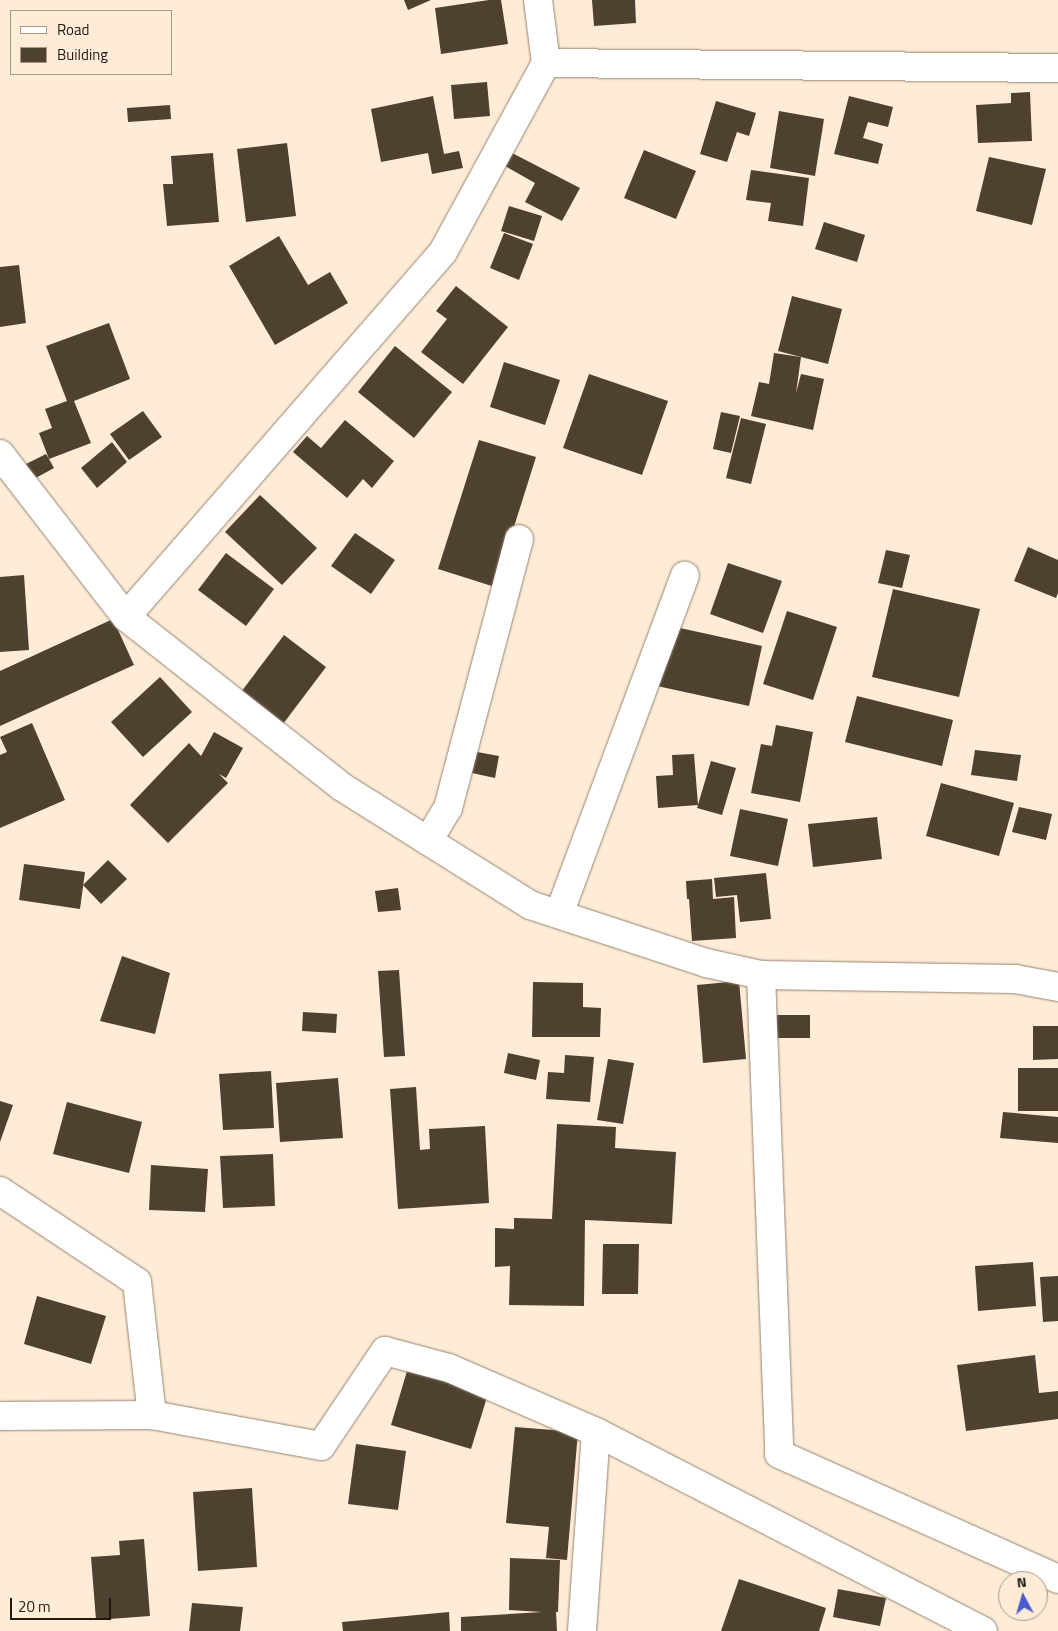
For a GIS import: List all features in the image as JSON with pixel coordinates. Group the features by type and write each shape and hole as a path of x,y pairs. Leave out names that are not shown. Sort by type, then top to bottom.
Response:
{"street":[{"path":"126,618 443,252 546,63 538,0"},
{"path":"546,63 1058,68"},
{"path":"0,454 126,618 342,787 530,905 706,963 760,975 1015,979 1058,987"},
{"path":"428,841 448,808 519,539"},
{"path":"559,914 685,576"},
{"path":"760,975 779,1454 1058,1579"},
{"path":"0,1191 137,1282 152,1415"},
{"path":"0,1416 152,1415 321,1446 385,1351 449,1368 596,1432 983,1631"},
{"path":"582,1631 596,1432"}],"building":[{"path":"404,0 431,0 408,10"},
{"path":"501,0 508,44 441,54 435,8"},
{"path":"592,0 635,0 636,23 594,26"},
{"path":"487,82 490,116 454,119 451,85"},
{"path":"1030,92 1032,141 978,143 976,105 1011,103 1011,93"},
{"path":"433,96 444,154 459,151 463,168 432,174 428,153 381,162 371,109"},
{"path":"849,96 893,107 888,127 868,122 863,138 883,144 878,164 834,154"},
{"path":"716,101 756,113 749,136 737,132 727,162 700,154"},
{"path":"170,105 171,119 128,122 127,108"},
{"path":"779,111 824,119 815,176 770,168"},
{"path":"287,143 296,216 246,222 237,149"},
{"path":"644,150 696,171 676,219 624,198"},
{"path":"213,153 219,222 167,226 163,184 173,184 171,156"},
{"path":"512,153 580,188 562,221 525,202 535,183 505,166"},
{"path":"989,157 1046,169 1032,225 976,211"},
{"path":"751,170 809,178 803,226 768,221 771,203 746,200"},
{"path":"509,206 542,216 534,241 501,231"},
{"path":"824,222 865,235 857,262 815,249"},
{"path":"504,233 533,244 519,280 490,268"},
{"path":"279,236 308,285 330,272 348,303 275,345 229,266"},
{"path":"19,265 26,323 0,327 0,267"},
{"path":"456,286 508,327 463,384 421,352 447,319 436,311"},
{"path":"792,296 842,309 828,364 778,351"},
{"path":"109,323 130,379 74,401 91,443 49,459 39,433 52,428 45,409 67,401 46,346"},
{"path":"395,346 452,392 414,438 358,392"},
{"path":"774,353 801,357 796,393 801,374 824,379 813,430 751,416 759,382 769,384"},
{"path":"504,362 560,380 545,425 490,407"},
{"path":"589,374 668,401 642,475 563,448"},
{"path":"143,411 162,437 129,460 110,434"},
{"path":"721,412 740,416 731,453 713,449"},
{"path":"741,418 766,424 751,484 726,478"},
{"path":"345,420 394,461 372,488 363,479 347,498 293,452 307,436 321,448"},
{"path":"479,440 536,457 495,587 438,569"},
{"path":"112,442 127,462 97,488 81,468"},
{"path":"46,454 54,468 32,480 24,465"},
{"path":"260,495 317,548 282,585 225,532"},
{"path":"355,533 395,560 371,594 331,566"},
{"path":"1028,547 1058,560 1058,593 1056,598 1014,581"},
{"path":"886,550 910,555 902,588 878,583"},
{"path":"226,553 274,589 246,626 198,590"},
{"path":"728,563 782,581 763,633 710,614"},
{"path":"24,575 29,650 0,652 0,577"},
{"path":"893,589 980,609 959,697 872,677"},
{"path":"787,611 837,627 813,700 763,684"},
{"path":"113,619 134,665 0,726 0,671"},
{"path":"671,626 762,646 749,706 657,686"},
{"path":"284,635 326,667 280,728 238,696"},
{"path":"160,677 192,712 143,757 111,722"},
{"path":"857,696 953,720 942,766 845,742"},
{"path":"32,723 65,800 0,828 0,755 7,752 0,737"},
{"path":"776,725 813,732 800,802 751,793 761,744 772,746"},
{"path":"214,732 243,748 226,778 219,774 228,783 168,843 130,805 189,743 201,756"},
{"path":"975,750 1021,755 1017,781 971,775"},
{"path":"477,752 499,756 495,778 472,773"},
{"path":"694,754 698,805 658,808 656,776 673,775 672,755"},
{"path":"711,761 736,768 722,815 697,808"},
{"path":"941,783 1014,803 999,856 926,836"},
{"path":"1019,807 1052,814 1046,840 1012,832"},
{"path":"740,809 788,819 778,866 730,856"},
{"path":"877,817 882,859 813,867 808,824"},
{"path":"108,860 127,879 101,904 83,885"},
{"path":"24,864 85,872 80,909 19,900"},
{"path":"766,873 771,919 740,922 737,895 716,897 714,878"},
{"path":"712,879 713,899 734,897 736,938 692,941 686,881"},
{"path":"398,888 401,910 378,912 375,891"},
{"path":"122,956 170,973 155,1034 100,1021"},
{"path":"399,970 405,1056 384,1057 378,971"},
{"path":"739,981 746,1059 703,1063 697,985"},
{"path":"533,982 583,983 583,1007 601,1008 600,1037 532,1037"},
{"path":"303,1012 337,1014 336,1033 302,1031"},
{"path":"772,1015 810,1015 810,1038 773,1038"},
{"path":"1033,1026 1058,1026 1058,1059 1033,1060"},
{"path":"508,1053 540,1060 536,1080 504,1073"},
{"path":"565,1055 594,1057 590,1102 546,1099 548,1072 564,1073"},
{"path":"608,1059 634,1063 623,1124 597,1120"},
{"path":"1018,1068 1058,1068 1058,1111 1018,1111"},
{"path":"271,1071 274,1128 223,1130 219,1074"},
{"path":"338,1078 343,1138 280,1142 276,1083"},
{"path":"416,1087 420,1150 430,1149 429,1129 485,1126 489,1203 398,1209 390,1089"},
{"path":"0,1101 13,1105 0,1142"},
{"path":"67,1102 142,1122 129,1173 53,1154"},
{"path":"1003,1112 1058,1117 1058,1143 1000,1138"},
{"path":"557,1124 616,1127 615,1148 676,1152 672,1224 585,1220 584,1306 509,1305 510,1266 495,1267 495,1228 514,1229 514,1218 552,1219"},
{"path":"273,1154 275,1206 223,1208 220,1156"},
{"path":"151,1165 208,1169 205,1212 149,1210"},
{"path":"603,1244 639,1244 638,1294 602,1294"},
{"path":"1033,1262 1036,1306 978,1311 975,1266"},
{"path":"1058,1276 1058,1321 1043,1322 1040,1277"},
{"path":"37,1296 106,1316 91,1364 24,1344"},
{"path":"1035,1355 1039,1393 1058,1391 1058,1419 966,1431 957,1365"},
{"path":"407,1371 488,1394 471,1449 391,1425"},
{"path":"515,1427 578,1432 567,1560 546,1558 549,1527 506,1523"},
{"path":"356,1444 406,1451 398,1510 348,1504"},
{"path":"252,1488 257,1567 198,1571 193,1492"},
{"path":"144,1539 150,1616 96,1620 91,1557 120,1555 119,1541"},
{"path":"510,1558 560,1560 558,1612 556,1612 557,1631 461,1631 461,1617 542,1612 509,1610"},
{"path":"739,1579 826,1608 819,1631 721,1631"},
{"path":"838,1589 886,1598 880,1626 833,1617"},
{"path":"192,1603 243,1607 240,1631 189,1631"},
{"path":"449,1612 450,1631 343,1631 342,1622"}]}
